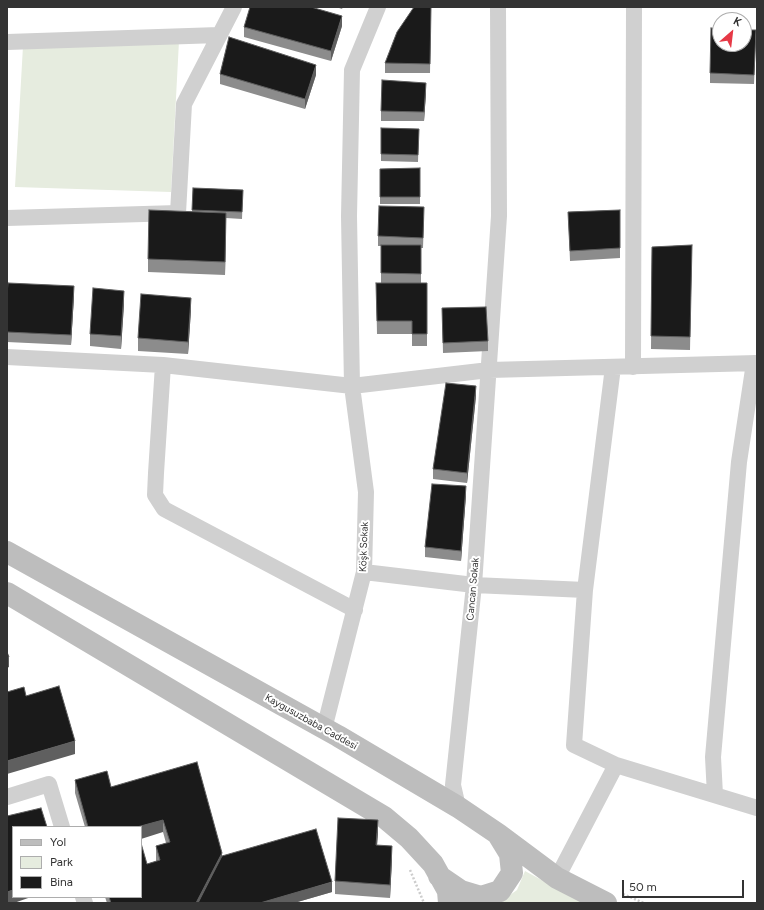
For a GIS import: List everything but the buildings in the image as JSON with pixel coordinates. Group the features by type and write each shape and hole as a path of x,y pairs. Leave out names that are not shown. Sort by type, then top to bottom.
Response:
{"main road":[{"name":"Kaygusuzbaba Caddesi","path":"7,552 324,729 458,807 498,834 557,878 606,903"},
{"path":"7,593 384,817 410,838 433,864 448,891 450,903"},
{"path":"439,876 461,891 481,897 500,891 512,873 510,854 498,834"}],"street":[{"path":"7,218 178,213 184,104 234,7"},
{"name":"Köşk Sokak","path":"324,729 364,572 366,492 352,386 348,216 352,70 378,7"},
{"name":"Cancan Sokak","path":"458,807 453,785 474,585 499,216 498,7"},
{"path":"634,7 634,367"},
{"path":"7,42 220,35"},
{"path":"7,357 163,365 352,386 489,370 756,363 739,462 713,757 715,795"},
{"path":"163,365 155,495 164,509 355,610"},
{"path":"614,367 585,590 574,745 616,765 757,808"},
{"path":"364,572 474,585 585,590"},
{"path":"557,878 616,765"},
{"path":"7,797 49,784 62,826"}],"green space":[{"path":"179,41 171,192 15,187 23,46"},
{"path":"525,871 584,903 499,903 517,890"}]}
